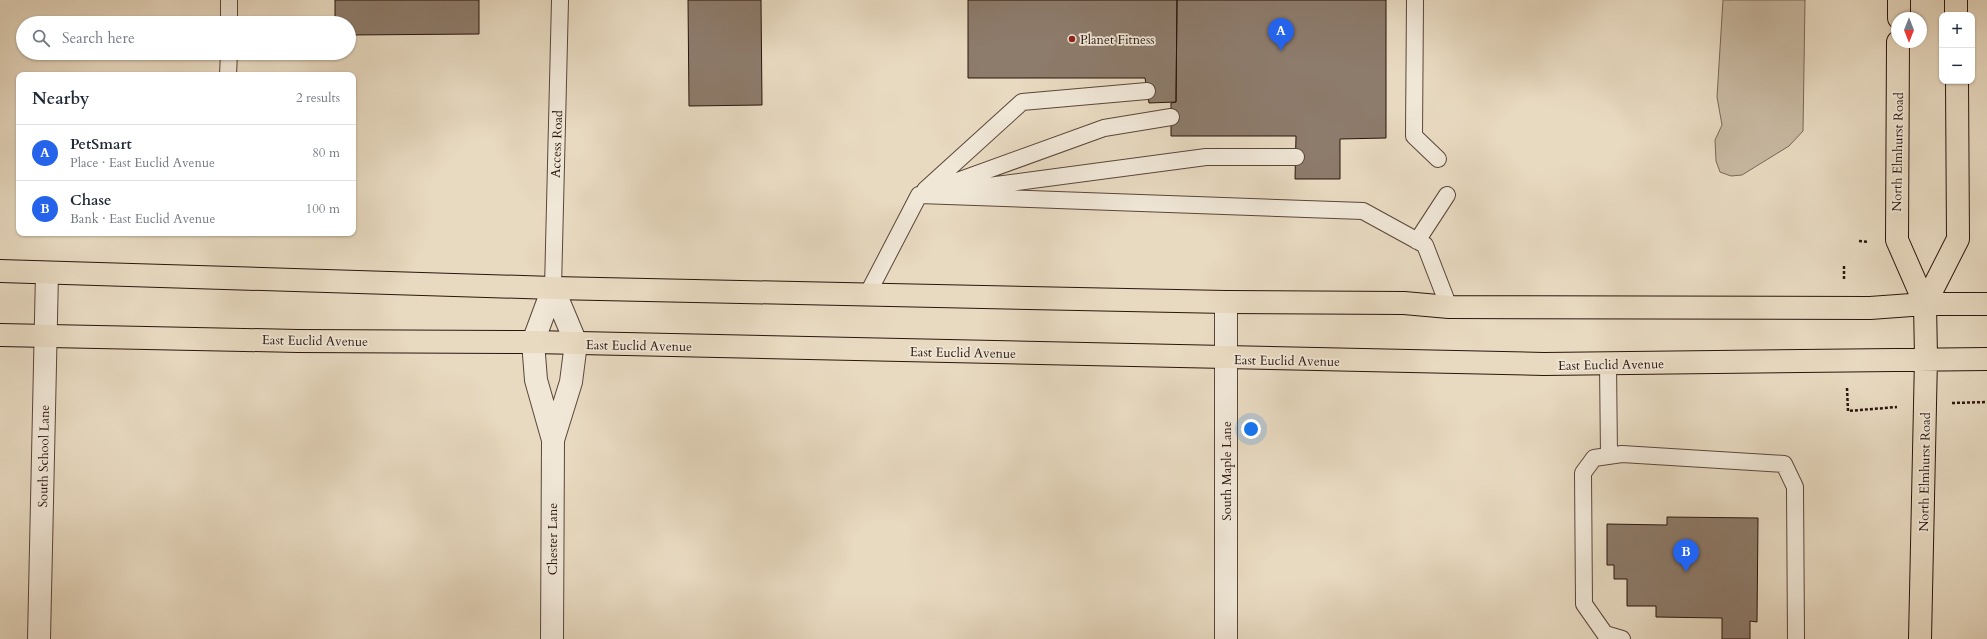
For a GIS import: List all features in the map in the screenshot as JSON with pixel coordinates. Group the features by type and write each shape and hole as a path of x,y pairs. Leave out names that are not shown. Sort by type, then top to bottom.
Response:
{"main road":[{"path":"1898,12 1899,0"},
{"path":"1956,0 1956,12"},
{"name":"North Elmhurst Road","path":"1898,48 1896,240 1925,304 1926,358 1920,639"},
{"name":"North Elmhurst Road","path":"1925,304 1958,239 1957,84"},
{"path":"0,271 553,288 1226,302 1404,303 1449,307 1870,308 1925,304 1987,304"},
{"name":"East Euclid Avenue","path":"0,335 298,341 533,342 1226,359 1544,364 1926,358 1987,359"}],"street":[{"name":"South School Lane","path":"39,639 47,273"},
{"name":"Chester Lane","path":"552,639 553,440 536,380 533,342 553,288"},
{"name":"Chester Lane","path":"553,288 576,343 571,382 553,440"},
{"name":"South Maple Lane","path":"1226,302 1226,639"}],"lane":[{"path":"229,0 229,16"},
{"name":"Access Road","path":"553,288 560,0"},
{"path":"1415,0 1414,136 1438,159"},
{"path":"228,60 228,72"},
{"path":"867,295 919,195 1022,102 1147,91"},
{"path":"919,195 1104,128 1171,117"},
{"path":"919,195 1206,158 1296,157"},
{"path":"919,195 1363,211 1425,245 1449,307"},
{"path":"1417,241 1447,195"},
{"path":"1608,364 1609,456"},
{"path":"1622,639 1605,634 1584,604 1583,473 1594,458 1622,454 1784,464 1795,487 1796,639"}],"shaded area":[{"path":"1723,0 1805,0 1803,131 1789,146 1742,175 1731,176 1720,172 1716,161 1715,140 1722,125 1717,97"}],"building":[{"path":"335,0 479,0 479,34 356,35 356,16 335,16"},
{"path":"688,0 761,0 762,105 689,106"},
{"name":"Planet Fitness","path":"968,0 1177,0 1176,102 1149,103 1145,78 968,78"},
{"path":"1177,0 1386,0 1386,138 1340,139 1340,179 1295,179 1296,136 1171,136 1171,103 1176,102"},
{"path":"1667,517 1758,518 1757,622 1750,621 1750,639 1722,639 1722,618 1656,617 1656,606 1627,606 1627,579 1614,579 1614,565 1607,565 1607,524 1667,525"}],"place":[{"name":"Planet Fitness","path":"1072,39"},
{"name":"PetSmart","path":"1281,51"},
{"name":"Chase","path":"1686,572"}]}
